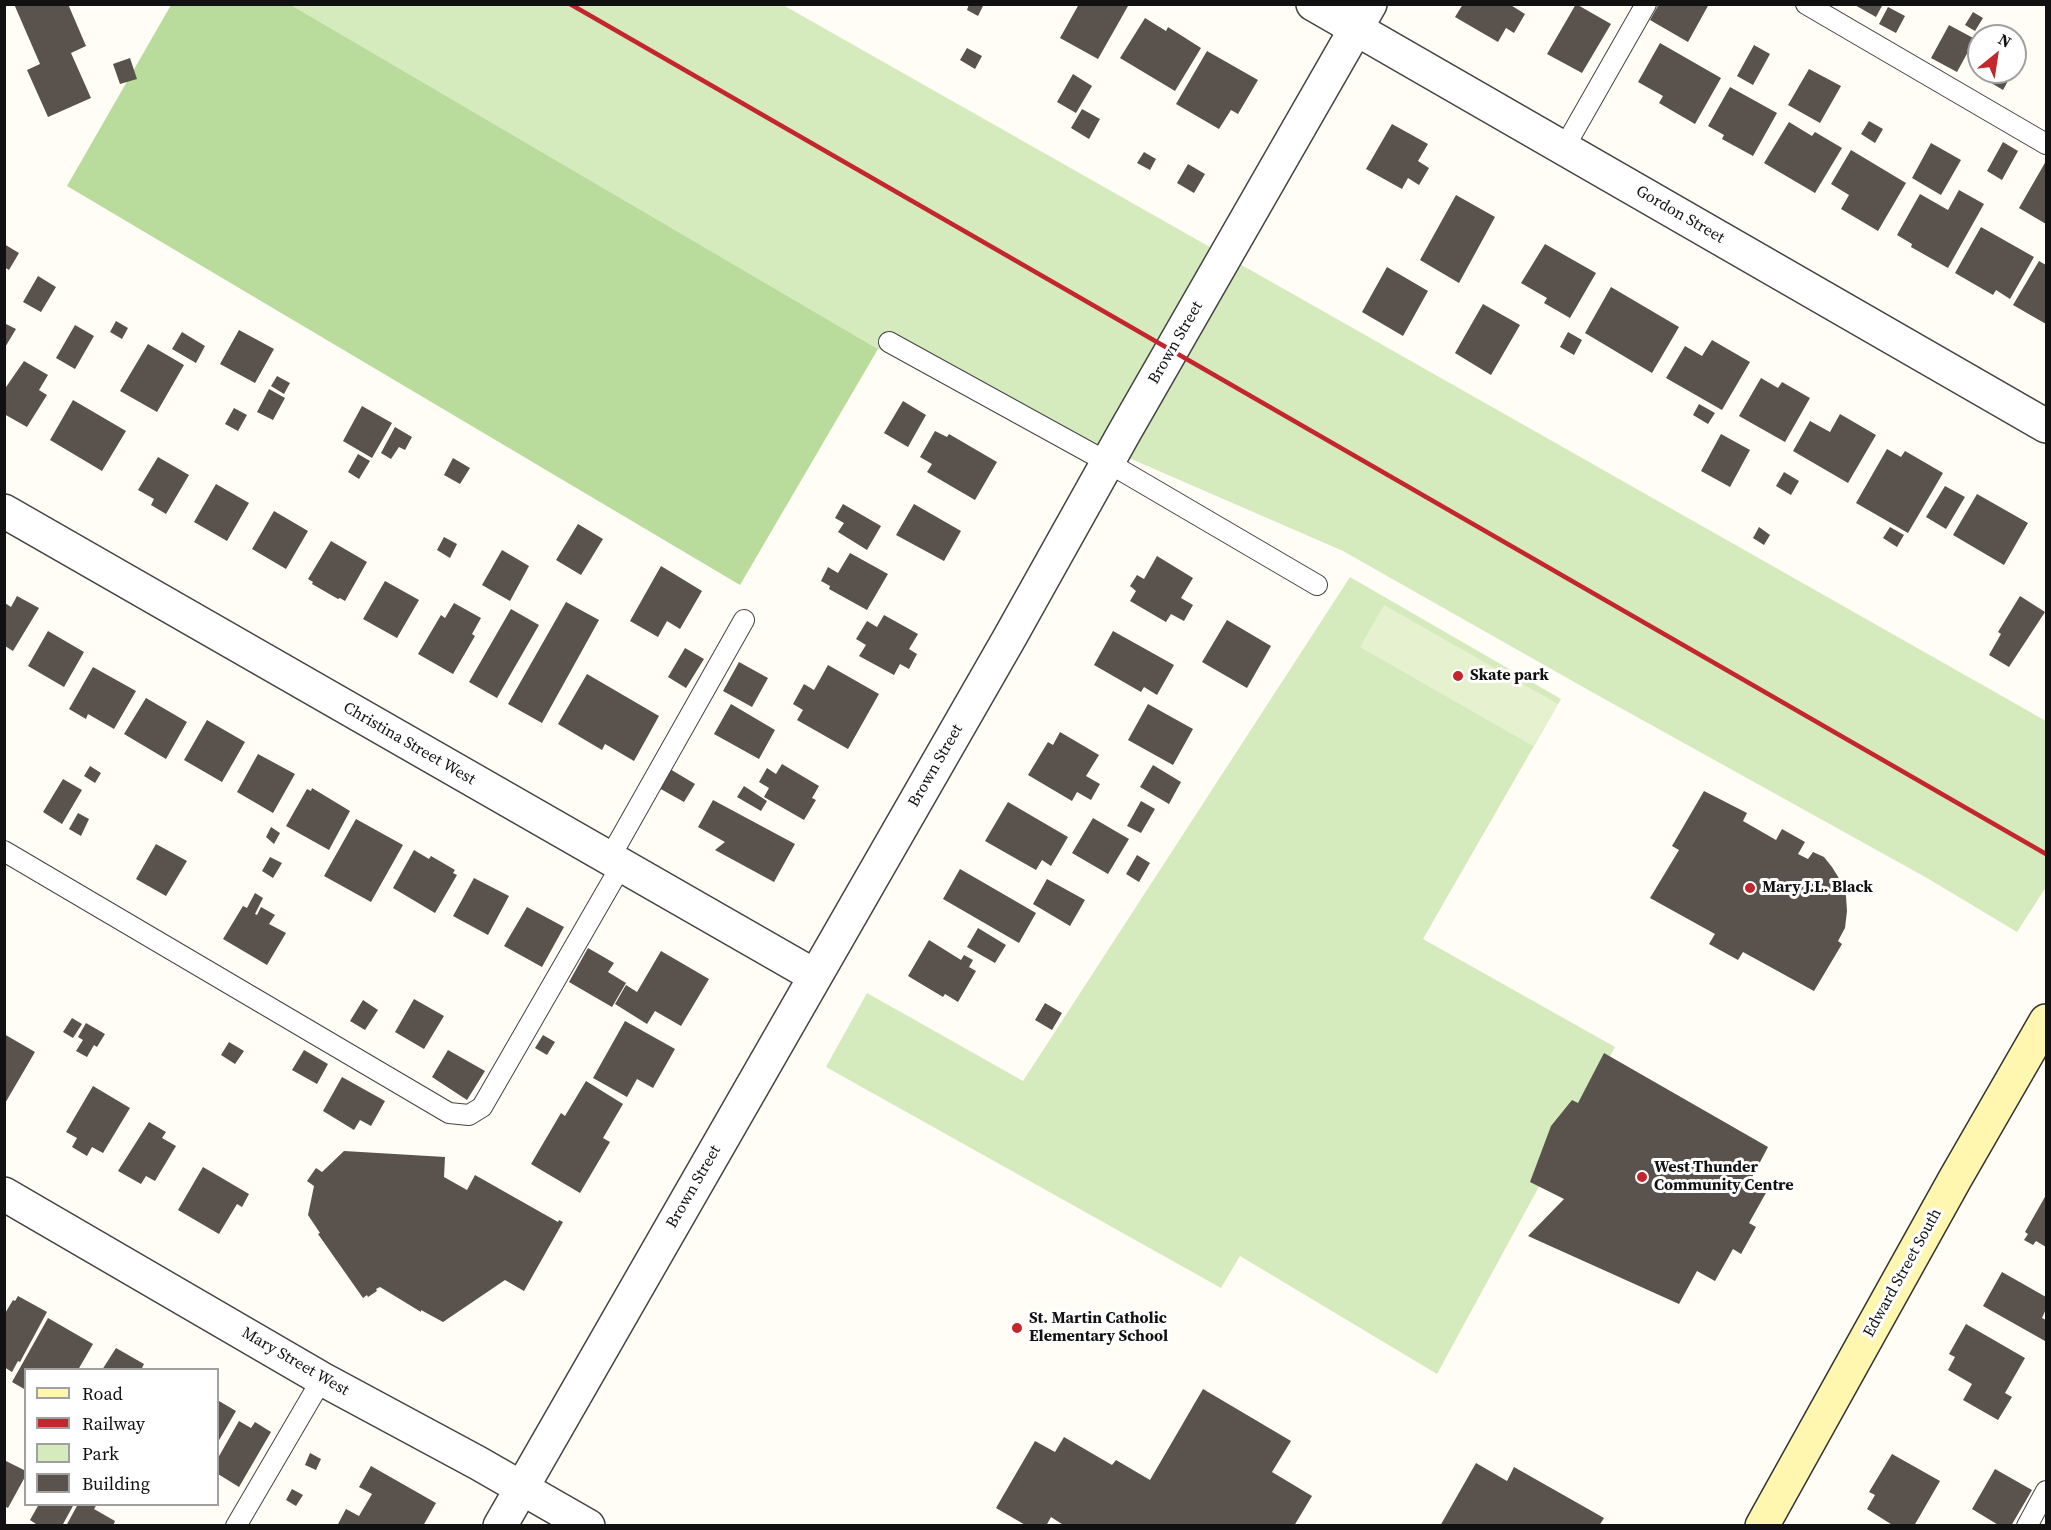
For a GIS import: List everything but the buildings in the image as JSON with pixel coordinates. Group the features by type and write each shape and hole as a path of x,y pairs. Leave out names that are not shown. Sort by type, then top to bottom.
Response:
{"main road":[{"name":"Edward Street South","path":"1768,1523 1955,1179 2046,1021"}],"street":[{"name":"Gordon Street","path":"1313,4 1363,17 1564,148 2046,426"},
{"name":"Brown Street","path":"500,1526 814,976 1011,637 1107,462 1363,17"},
{"name":"Christina Street West","path":"4,511 814,976"},
{"name":"Mary Street West","path":"4,1194 322,1379 588,1526"}],"lane":[{"path":"1564,148 1646,4"},
{"path":"1806,4 2046,144"},
{"path":"889,342 1107,462 1317,585"},
{"path":"4,851 449,1113 469,1115 482,1107 744,620"},
{"path":"236,1526 322,1379"},
{"path":"2027,1526 2046,1491"}],"green space":[{"path":"171,5 291,5 878,349 740,585 67,186"},
{"path":"291,5 783,5 2046,721 2046,887 2017,932 1927,878 1343,551 878,349"},
{"path":"1350,577 1561,699 1423,939 1615,1047 1437,1374 1240,1256 1221,1288 826,1067 867,993 1023,1081"},
{"name":"Skate park","path":"1384,605 1558,704 1533,746 1360,647"}],"railway":[{"path":"570,4 2046,854"}],"place":[{"name":"Skate park","path":"1458,676"},
{"name":"Mary J.L. Black","path":"1750,888"},
{"name":"West Thunder Community Centre","path":"1642,1177"},
{"name":"St. Martin Catholic Elementary School","path":"1017,1328"}]}
